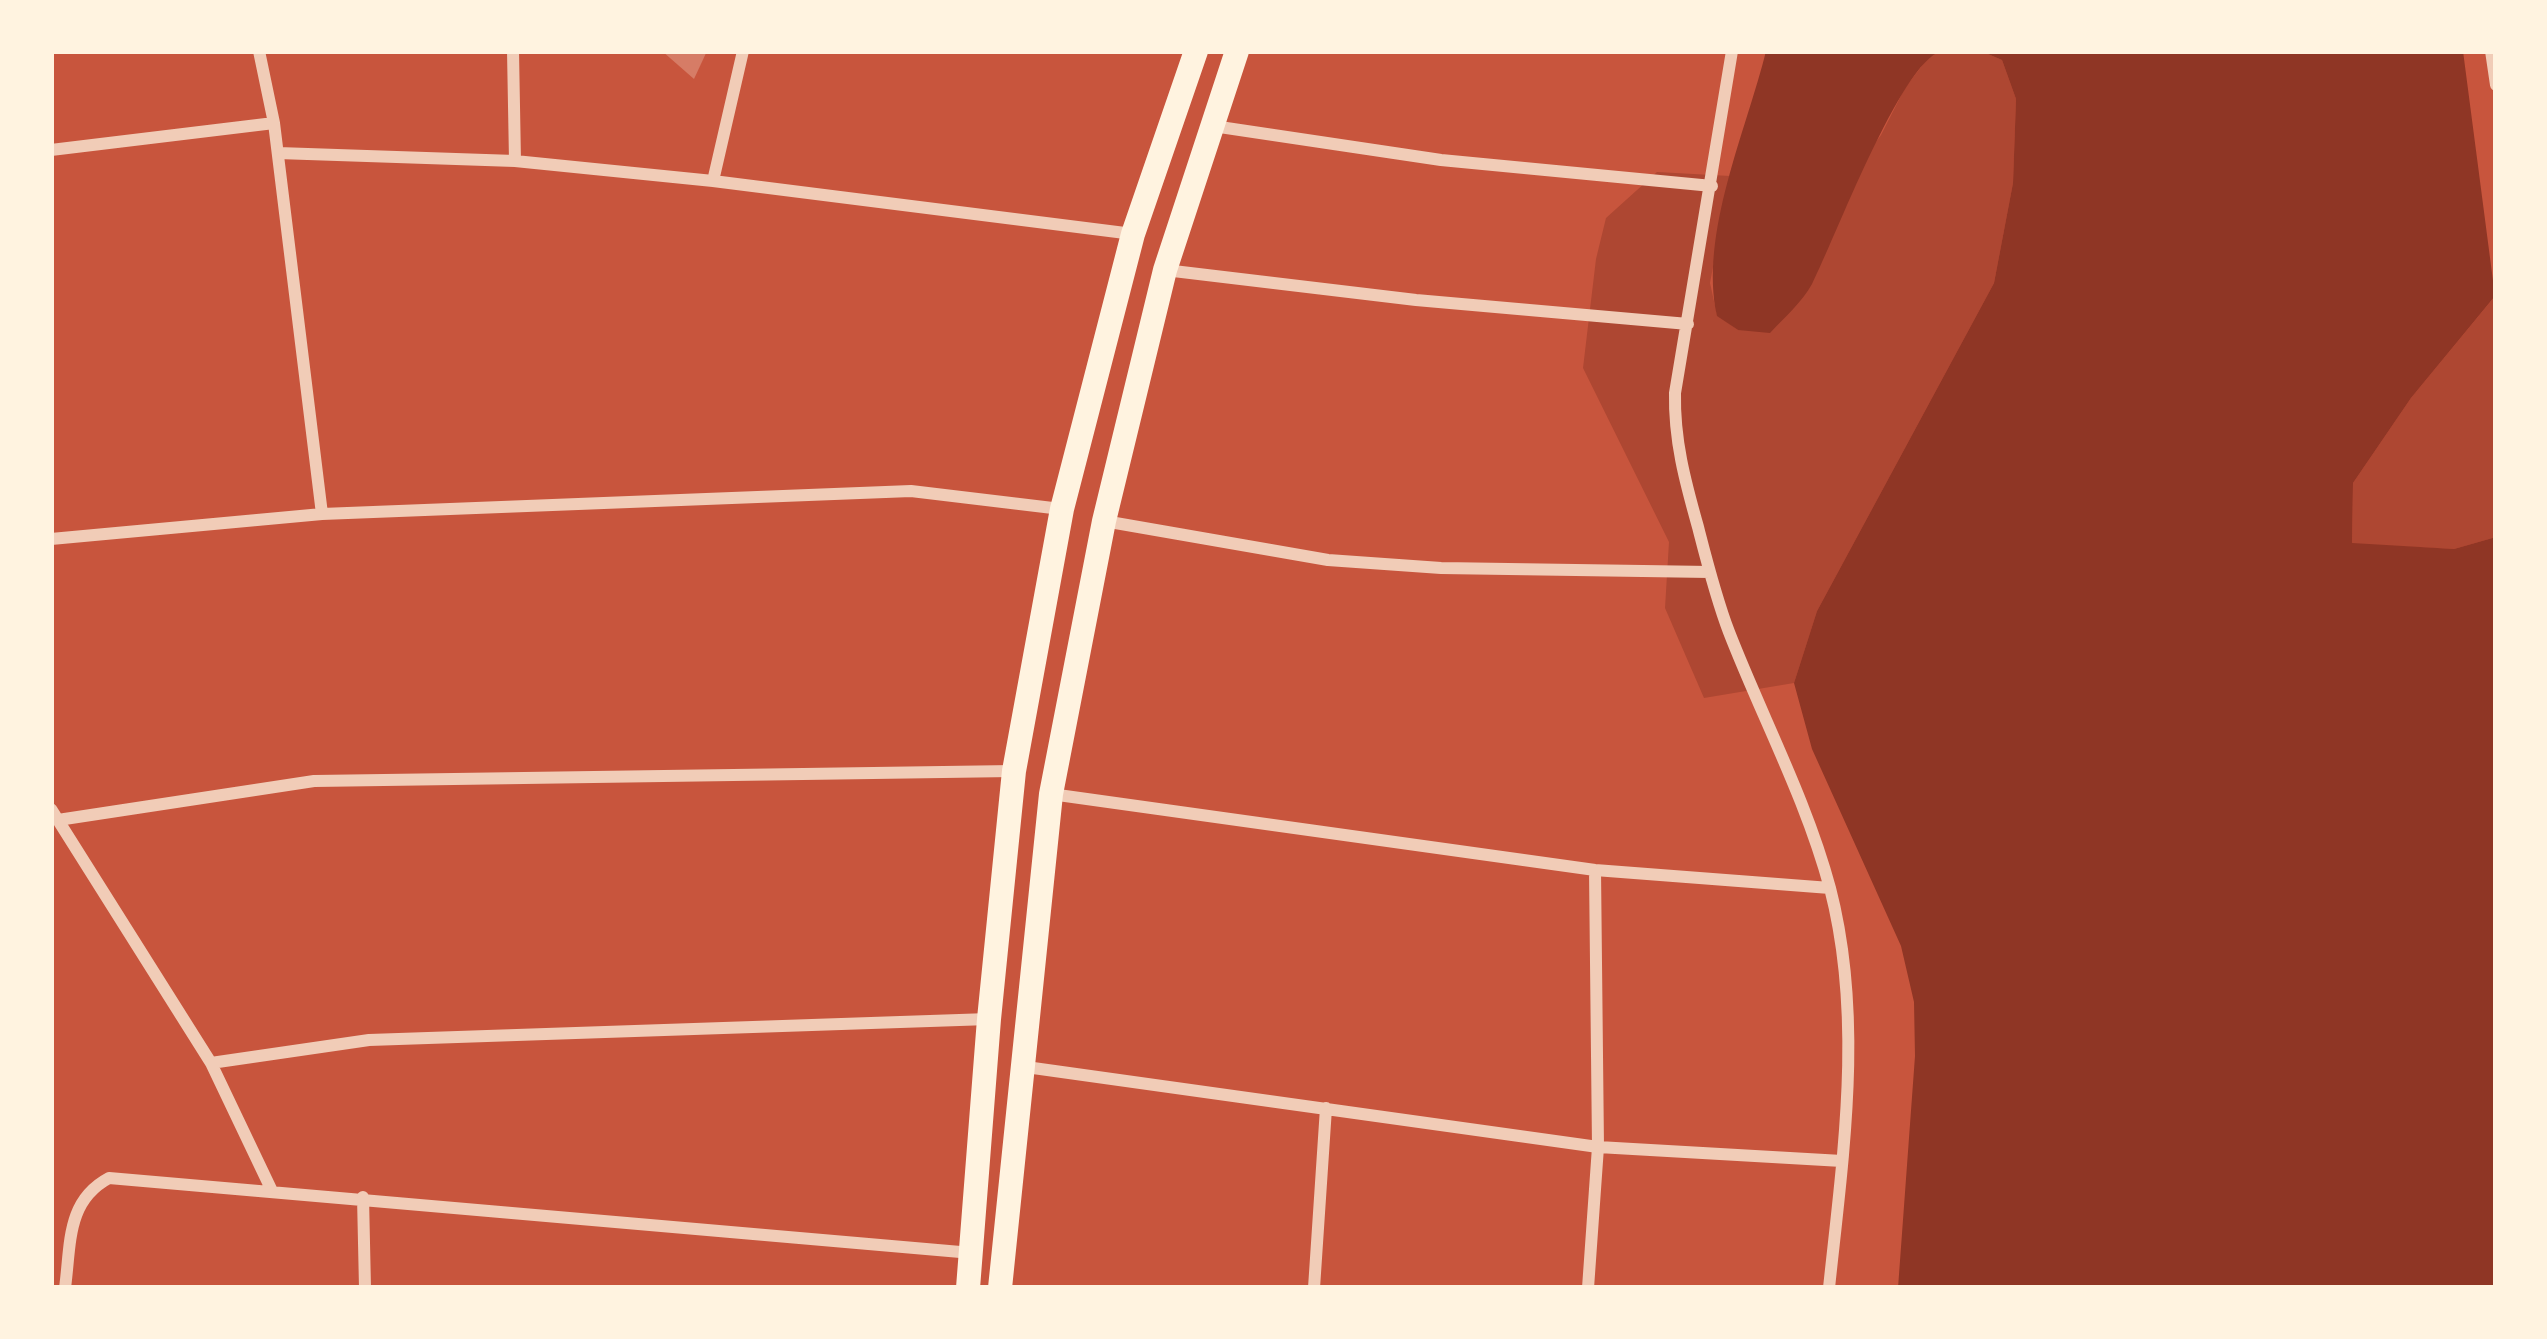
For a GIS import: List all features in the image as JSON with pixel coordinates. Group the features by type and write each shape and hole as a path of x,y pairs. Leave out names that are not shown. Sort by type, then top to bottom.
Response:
{"main road":[{"path":"968,1288 988,1018 1014,771 1062,509 1132,234 1196,51"},
{"path":"1000,1288 1051,794 1104,521 1166,270 1237,51"}],"street":[{"path":"260,51 274,123 322,514"},
{"path":"513,51 515,161"},
{"path":"713,181 743,51"},
{"path":"1732,51 1675,392 1675,425 1678,458 1731,637 1790,771 1829,888 1849,994 1842,1161 1829,1288"},
{"path":"2491,51 2496,85"},
{"path":"51,150 274,123"},
{"path":"1212,126 1441,160 1712,186"},
{"path":"278,153 515,161 1132,234"},
{"path":"1166,270 1688,323"},
{"path":"51,539 322,514 911,491 1062,509"},
{"path":"1104,521 1328,560 1441,568 1710,572"},
{"path":"272,1190 211,1063 54,815 314,781 1014,771"},
{"path":"1051,794 1595,870 1829,888"},
{"path":"1588,1288 1598,1147 1595,870"},
{"path":"211,1063 369,1040 988,1018"},
{"path":"1026,1067 1598,1147 1842,1161"},
{"path":"1314,1288 1326,1108"},
{"path":"65,1288 77,1207 87,1190 109,1178 972,1253"},
{"path":"363,1198 365,1288"}],"shaded area":[{"path":"1766,51 1941,51 1925,63 1888,119 1812,284 1770,333 1738,330 1717,316 1713,284 1719,217"},
{"path":"1981,51 2002,60 2016,99 2013,183 1994,283 1817,611 1794,683 1704,698 1665,608 1669,542 1583,368 1596,259 1606,218 1657,172 1730,176 1710,283 1717,315 1738,330 1881,135 1905,88 1931,54"},
{"path":"1981,51 2463,51 2495,296 2411,398 2353,483 2352,543 2454,549 2496,537 2496,1288 1898,1288 1915,1056 1914,1002 1901,946 1812,749 1794,683 1817,611 1994,283 2013,183 2016,99 2002,60"},
{"path":"2496,295 2496,537 2454,549 2352,544 2353,483 2411,398"}],"building":[{"path":"662,51 707,51 694,79"}]}
